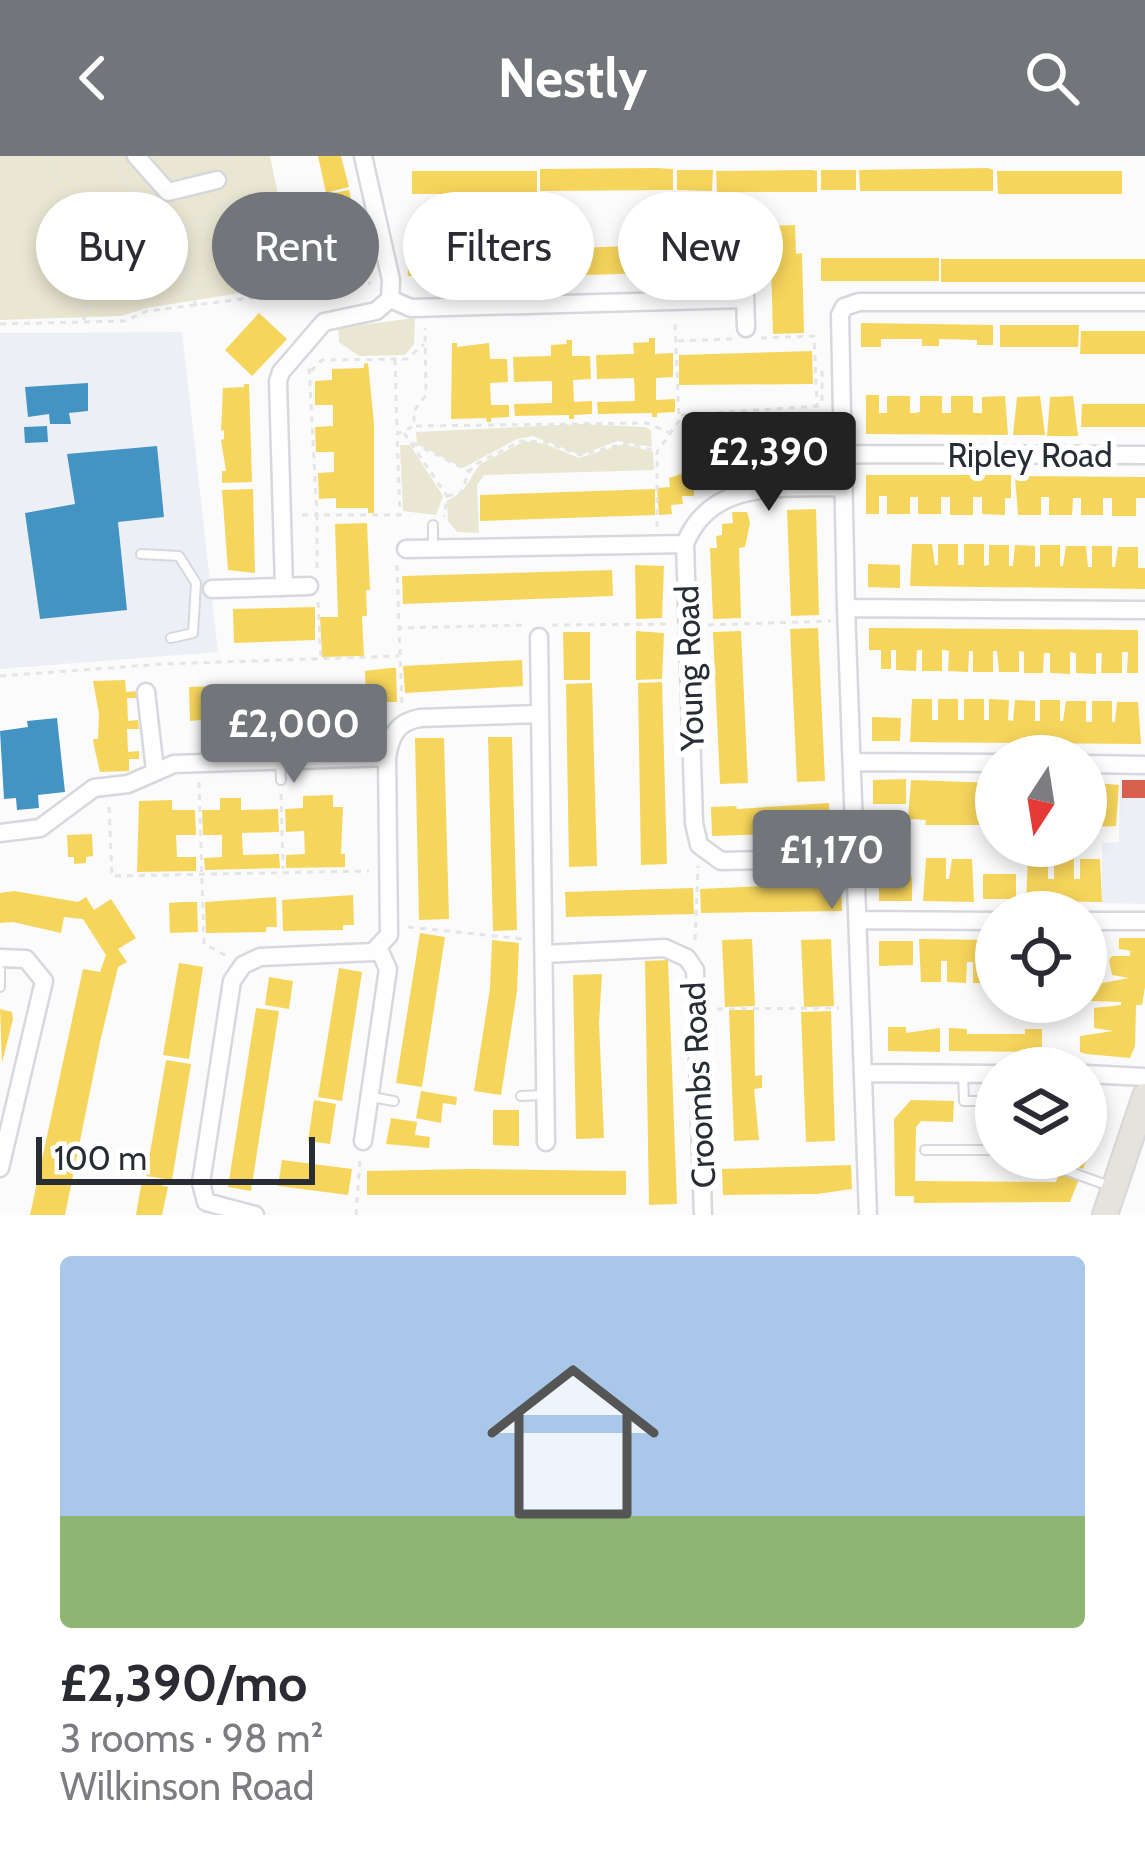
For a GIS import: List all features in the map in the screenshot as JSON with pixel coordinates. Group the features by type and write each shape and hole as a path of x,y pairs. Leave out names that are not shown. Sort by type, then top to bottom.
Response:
{"main road":[{"path":"1105,1215 1145,1096"}],"street":[{"path":"136,156 169,192 217,180"},
{"path":"363,156 390,289 411,308 721,300"},
{"path":"284,587 278,381 286,362 324,322 376,311 390,289"},
{"path":"745,300 746,328"},
{"path":"868,1215 846,608 841,315 844,307 859,302 1145,302"},
{"name":"Ripley Road","path":"844,454 1145,455"},
{"path":"402,553 433,548 686,544 696,524 730,495 744,490 844,487"},
{"name":"Young Road","path":"686,544 694,823 700,844"},
{"path":"204,589 310,586"},
{"path":"846,608 1145,610"},
{"path":"539,637 546,1142"},
{"path":"146,692 155,770"},
{"path":"363,1142 388,969 379,949 390,926 387,757 391,736 403,724 420,718 540,714"},
{"path":"0,833 40,828 94,788 128,784 155,770 199,762 387,757"},
{"path":"853,762 975,763"},
{"path":"1107,764 1145,765"},
{"path":"700,844 721,861 855,858"},
{"path":"858,920 975,921"},
{"path":"1107,921 1145,921"},
{"name":"Croombs Road","path":"544,954 665,948 687,958 695,970 703,1215"},
{"path":"255,1215 200,1209 232,981 243,964 260,957 379,949"},
{"path":"0,958 26,959 44,981 0,1168"},
{"path":"863,1073 975,1074"},
{"path":"1107,1075 1145,1077"}],"lane":[{"path":"433,523 433,548"},
{"path":"141,554 179,556 204,589 193,632 171,638"},
{"path":"280,760 280,781"},
{"path":"0,970 0,987"},
{"path":"963,1074 964,1101 975,1101"},
{"path":"521,1096 546,1095"},
{"path":"369,1097 394,1101"},
{"path":"925,1150 975,1150"},
{"path":"1095,1179 1115,1188"}],"path":[{"path":"47,156 65,192"},
{"path":"111,156 134,192"},
{"path":"188,224 210,217 232,199 258,232 261,255 253,269 193,287"},
{"path":"188,265 210,217"},
{"path":"188,277 196,308"},
{"path":"0,324 124,321 146,311 390,289"},
{"path":"84,322 84,311 97,300"},
{"path":"658,545 656,452 679,421 674,302"},
{"path":"414,426 414,411 426,395 425,308"},
{"path":"676,341 814,336 817,406"},
{"path":"308,338 321,659"},
{"path":"310,372 322,360 407,359 425,343"},
{"path":"395,359 400,432 397,526"},
{"path":"679,415 817,406 822,400 823,368 842,365"},
{"path":"400,432 414,426 647,423 670,433"},
{"path":"400,432 469,471"},
{"path":"447,496 460,493 469,471 521,441 532,439 580,455 628,442 656,452"},
{"path":"412,442 447,496 443,523 433,523"},
{"path":"317,514 397,515"},
{"path":"399,628 402,553"},
{"path":"718,625 814,621"},
{"path":"0,676 156,664 400,656 403,724"},
{"path":"199,762 204,944 243,964"},
{"path":"280,781 284,872"},
{"path":"108,784 112,876 388,871"},
{"path":"687,958 698,932 700,844"},
{"path":"424,929 514,938"},
{"path":"699,1010 859,1008"},
{"path":"356,1215 363,1142"}],"shaded area":[{"path":"0,156 270,156 277,192 212,192 212,297 121,316 0,320"},
{"path":"415,318 414,344 405,355 359,356 339,342 338,328"},
{"path":"182,332 218,652 0,669 0,333"},
{"path":"579,424 646,427 651,431 652,447 618,441 580,455 533,436 517,439 463,468 417,444 416,432"},
{"path":"525,441 579,458 624,444 653,452 654,470 484,475 477,485 479,533 457,532 448,521 447,501 462,492 480,464"},
{"path":"400,445 410,445 443,496 436,515 403,511"},
{"path":"1120,781 1145,782 1145,904 1107,903 1102,867 1107,867 1107,843 1119,842"}],"building: Homes":[{"path":"318,156 341,156 349,187 326,192"},
{"path":"988,168 993,170 993,191 860,191 859,170"},
{"path":"540,169 673,169 673,190 540,191"},
{"path":"677,170 713,170 712,191 677,190"},
{"path":"821,170 856,170 856,190 821,190"},
{"path":"412,171 537,171 537,192 412,192"},
{"path":"716,171 817,171 817,192 717,192"},
{"path":"997,171 1122,171 1122,194 998,194"},
{"path":"783,225 795,225 796,254 802,253 804,333 773,334 772,300 783,300"},
{"path":"618,247 618,274 594,275 594,248"},
{"path":"821,258 939,258 939,281 821,281"},
{"path":"941,259 1145,259 1145,282 941,282"},
{"path":"259,313 287,339 252,376 225,350"},
{"path":"861,323 993,325 993,345 939,339 939,346 922,346 922,339 881,339 881,347 861,347"},
{"path":"1000,325 1079,325 1078,347 1000,347"},
{"path":"1081,331 1145,331 1145,354 1080,354"},
{"path":"655,338 655,354 673,353 673,377 656,378 656,400 675,399 675,412 657,413 657,417 652,413 598,414 597,402 635,401 634,378 597,379 596,355 634,354 633,343 649,342"},
{"path":"566,340 572,340 572,356 590,356 591,379 573,380 574,402 592,401 592,414 574,415 574,419 569,415 515,416 514,404 552,403 552,381 514,382 513,357 551,356 551,345 567,344"},
{"path":"452,343 457,347 489,343 490,359 507,359 508,382 490,383 491,405 509,405 509,417 491,418 491,422 486,418 451,419"},
{"path":"812,351 813,384 679,385 679,355"},
{"path":"368,363 374,513 368,513 368,508 336,508 336,498 319,499 318,473 334,472 334,452 316,452 315,427 333,426 333,405 315,405 315,381 332,380 332,369 364,368"},
{"path":"249,384 252,482 222,483 222,471 226,471 221,440 223,388"},
{"path":"866,395 879,395 879,413 887,413 887,396 910,396 910,413 915,413 920,412 920,396 942,396 942,413 951,413 951,396 973,396 973,413 982,413 982,397 1005,396 1008,435 866,434"},
{"path":"1040,396 1045,435 1013,435 1017,397"},
{"path":"1073,396 1078,436 1047,436 1050,397"},
{"path":"1082,404 1145,404 1145,427 1081,427"},
{"path":"819,432 820,457 728,463 728,471 716,471 717,479 694,488 694,496 682,496 683,504 671,505 672,514 659,515 657,488 670,487 669,478 693,470 692,461 704,461 703,453 715,452 715,445 726,444 726,438"},
{"path":"866,475 1011,475 1011,498 1005,498 1005,515 982,514 982,497 973,497 973,515 950,515 950,497 941,497 941,514 918,514 918,497 910,497 910,514 887,514 887,496 879,496 879,514 866,514"},
{"path":"1015,476 1145,477 1145,498 1136,498 1136,516 1112,516 1112,498 1103,498 1103,515 1081,515 1081,498 1073,498 1072,515 1049,515 1049,497 1041,497 1041,515 1018,515"},
{"path":"253,489 255,573 228,570 222,490"},
{"path":"655,489 655,515 480,521 480,495"},
{"path":"816,509 819,615 791,616 787,510"},
{"path":"732,512 747,512 750,523 745,547 739,548 741,618 713,619 710,548 717,548 722,524 733,523"},
{"path":"367,523 370,590 366,590 367,616 362,616 364,656 322,657 320,617 338,617 335,524"},
{"path":"912,544 932,544 938,565 938,544 958,544 958,565 964,565 964,544 984,544 984,566 989,565 989,545 1009,545 1009,566 1013,566 1015,545 1035,546 1035,567 1040,566 1040,545 1060,545 1060,566 1066,546 1086,546 1088,567 1092,567 1092,546 1112,546 1112,567 1118,547 1138,547 1145,589 910,586"},
{"path":"868,564 900,565 900,588 868,587"},
{"path":"635,565 664,566 662,618 636,619"},
{"path":"612,570 613,596 403,604 402,576"},
{"path":"315,607 315,640 234,643 233,609"},
{"path":"818,628 825,781 797,782 790,629"},
{"path":"869,628 1138,630 1138,673 1127,673 1128,652 1122,652 1122,673 1101,673 1102,653 1096,653 1096,674 1076,673 1076,653 1070,652 1070,674 1050,673 1050,653 1044,653 1043,673 1024,673 1024,652 1019,651 1019,672 999,672 997,651 993,651 993,672 973,672 973,651 969,651 968,672 948,671 949,651 945,650 942,671 922,671 922,650 917,650 916,671 896,670 896,650 891,650 891,669 881,669 881,650 869,650"},
{"path":"636,631 664,633 662,679 636,680"},
{"path":"741,631 748,783 720,784 713,632"},
{"path":"563,632 590,632 590,680 564,680"},
{"path":"522,660 523,686 405,693 403,666"},
{"path":"396,668 397,702 384,702 385,713 378,713 378,702 366,702 367,726 285,729 284,695 366,694 365,671"},
{"path":"125,680 126,692 137,691 137,698 127,698 128,721 138,720 139,729 127,729 128,752 139,751 139,759 129,759 129,771 100,772 93,739 98,739 99,714 93,681"},
{"path":"662,682 667,864 641,865 638,683"},
{"path":"592,683 597,866 569,867 566,684"},
{"path":"280,684 281,718 269,719 270,730 261,730 261,719 239,719 240,731 231,731 231,720 209,720 209,731 202,732 201,720 190,721 189,687"},
{"path":"912,699 932,699 932,720 938,720 938,699 958,699 958,720 964,720 964,699 984,699 984,720 989,720 989,699 1009,700 1008,720 1013,721 1015,700 1035,701 1035,721 1040,721 1040,700 1060,700 1060,721 1066,701 1086,701 1086,722 1092,722 1092,701 1112,701 1112,722 1117,702 1138,702 1141,744 1107,744 1107,735 975,735 975,743 910,742"},
{"path":"872,717 901,718 900,741 872,741"},
{"path":"488,737 512,737 517,930 493,931"},
{"path":"415,738 444,738 449,919 419,920"},
{"path":"906,779 906,804 873,804 873,780"},
{"path":"911,780 975,782 975,825 925,825 926,820 908,819"},
{"path":"1107,784 1119,785 1116,826 1107,826"},
{"path":"333,795 333,807 343,807 345,867 286,868 286,855 305,854 304,831 286,832 285,809 303,808 303,796"},
{"path":"220,798 241,798 241,810 278,809 279,832 242,833 243,855 279,854 280,868 205,870 204,858 222,857 222,835 203,835 202,810 220,810"},
{"path":"172,800 172,810 195,810 196,835 176,835 177,857 196,857 196,871 137,872 139,801"},
{"path":"829,803 830,832 712,836 711,807"},
{"path":"92,834 93,856 86,857 86,863 74,864 74,857 68,857 67,835"},
{"path":"926,858 946,858 946,879 952,859 972,859 974,902 923,901"},
{"path":"1028,867 1048,867 1048,879 1054,879 1054,867 1074,867 1074,879 1080,879 1080,867 1100,867 1101,891 1026,891"},
{"path":"983,874 1016,874 1016,891 983,891"},
{"path":"879,877 912,877 912,901 879,901"},
{"path":"841,886 842,911 701,913 700,889"},
{"path":"693,888 694,914 566,917 565,892"},
{"path":"0,893 78,902 86,897 94,910 111,899 136,938 118,949 127,962 118,967 65,1215 30,1215 83,969 100,972 106,955 83,919 64,917 61,933 0,923"},
{"path":"353,895 354,925 343,925 343,930 283,931 282,900"},
{"path":"276,897 277,927 266,927 266,932 206,933 205,902"},
{"path":"197,902 198,932 170,933 169,903"},
{"path":"420,933 445,937 422,1087 396,1083"},
{"path":"1119,938 1145,938 1145,987 1142,1005 1136,1005 1135,1046 1130,1058 1107,1056 1107,1047 1080,1047 1080,1036 1113,1031 1094,1028 1094,1023 1107,1023 1107,1007 1121,1005 1107,1002 1107,982 1129,978 1112,975 1109,960 1137,952 1119,949"},
{"path":"752,939 755,1006 725,1007 722,940"},
{"path":"831,939 834,1006 804,1007 801,940"},
{"path":"919,939 975,940 975,983 973,962 967,962 966,983 947,982 947,961 941,961 941,982 921,982"},
{"path":"492,940 519,943 517,991 501,1095 474,1091 490,988"},
{"path":"879,941 913,941 913,965 879,966"},
{"path":"668,960 677,1204 649,1205 645,961"},
{"path":"179,963 203,967 189,1059 163,1055"},
{"path":"339,968 362,972 342,1101 318,1097"},
{"path":"602,974 604,1138 576,1139 573,975"},
{"path":"269,977 293,981 289,1009 265,1005"},
{"path":"256,1008 279,1011 251,1191 228,1187"},
{"path":"0,1009 12,1012 13,1019 2,1063"},
{"path":"729,1010 754,1010 755,1076 762,1075 762,1088 754,1089 759,1140 734,1141"},
{"path":"831,1011 835,1141 806,1142 801,1012"},
{"path":"888,1027 906,1027 906,1033 940,1028 940,1052 888,1051"},
{"path":"949,1028 967,1029 967,1034 1025,1034 1025,1029 1042,1029 1042,1047 949,1051"},
{"path":"166,1060 191,1064 172,1180 146,1176"},
{"path":"421,1091 457,1097 456,1105 443,1103 441,1123 416,1118"},
{"path":"314,1100 336,1104 330,1144 308,1141"},
{"path":"911,1100 954,1101 953,1122 921,1121 916,1127 915,1181 1079,1179 1070,1202 914,1203 914,1196 895,1196 894,1119"},
{"path":"493,1110 519,1110 519,1146 493,1145"},
{"path":"391,1118 417,1122 415,1135 430,1137 429,1148 386,1144"},
{"path":"282,1160 352,1169 348,1195 278,1186"},
{"path":"851,1165 852,1189 723,1195 722,1169"},
{"path":"367,1171 626,1171 626,1195 367,1195"},
{"path":"142,1180 168,1187 162,1215 136,1215"}],"building: Shops":[{"path":"1122,780 1145,780 1145,798 1122,798"}],"building: Schools":[{"path":"88,383 88,411 69,413 71,424 50,424 49,414 28,417 25,387"},
{"path":"47,426 48,442 25,443 24,427"},
{"path":"157,446 164,517 118,522 127,610 40,619 25,513 75,504 67,454"},
{"path":"57,718 65,792 38,795 39,808 17,810 16,798 4,799 0,731 28,727 27,721"}]}
